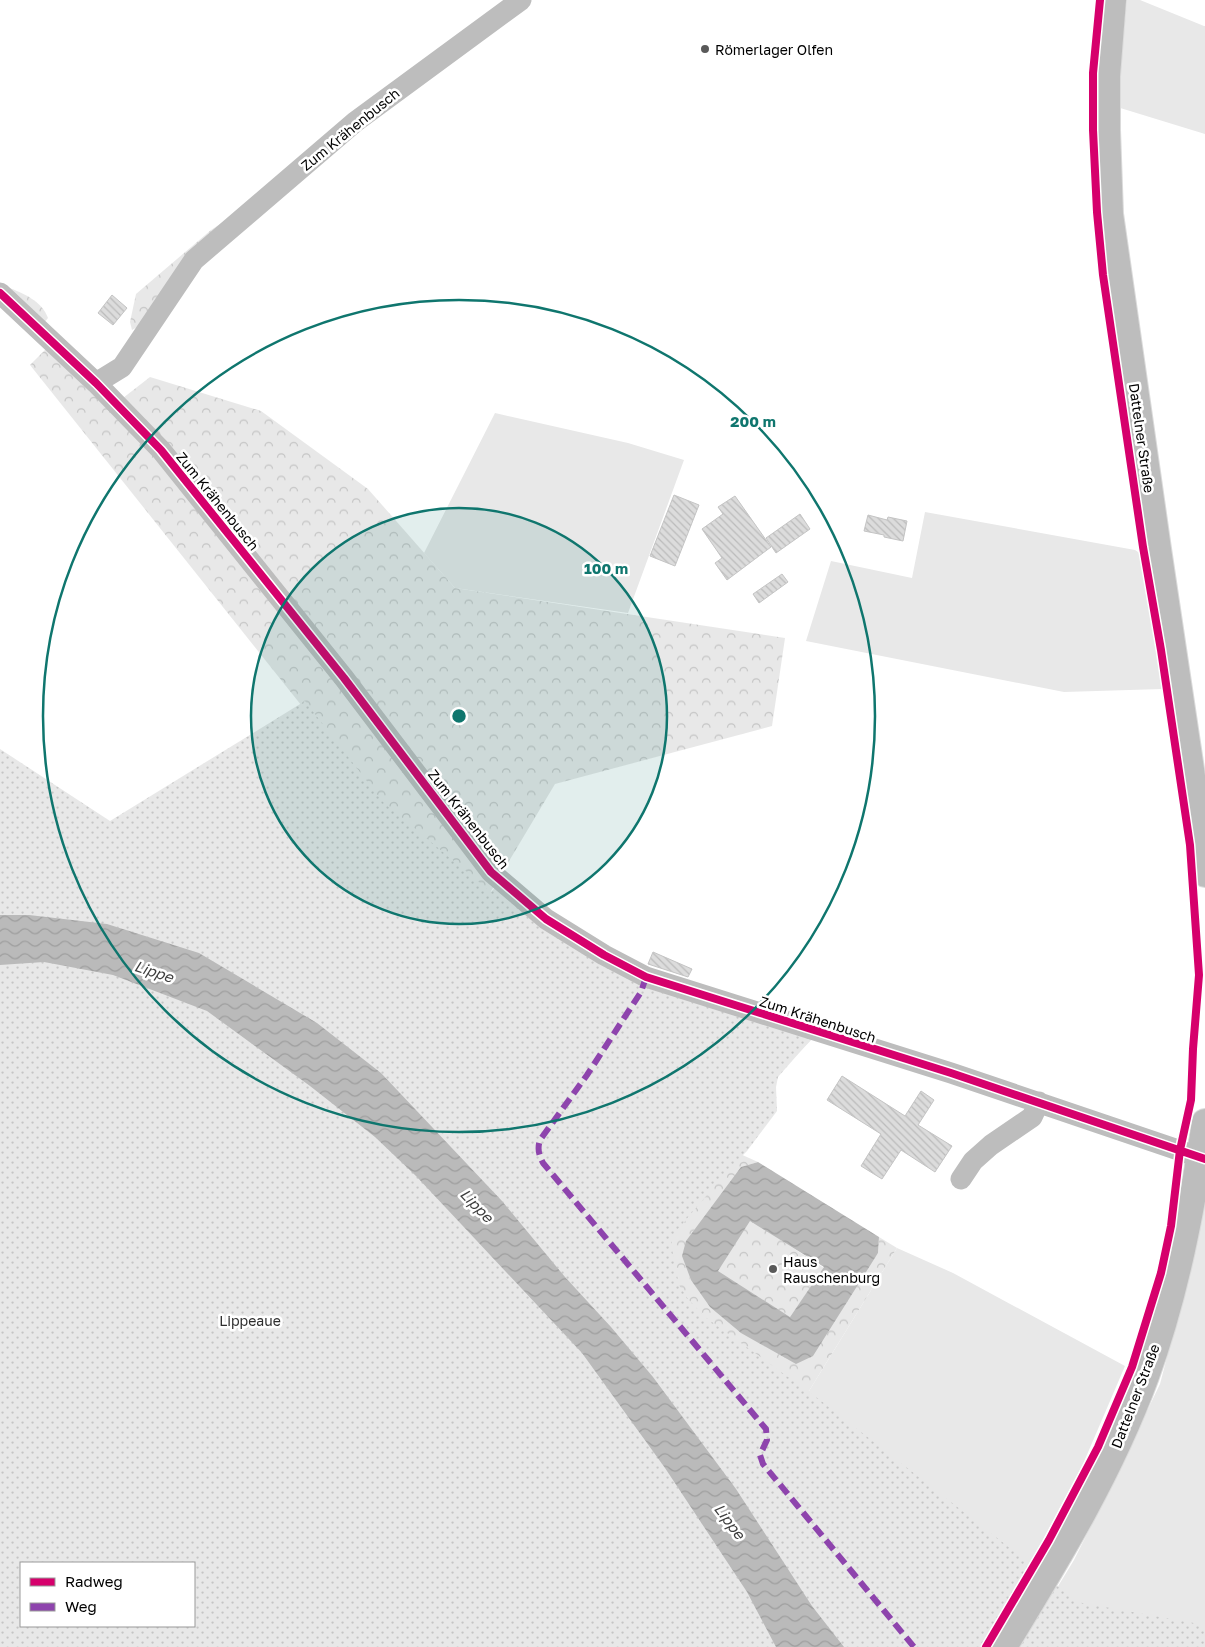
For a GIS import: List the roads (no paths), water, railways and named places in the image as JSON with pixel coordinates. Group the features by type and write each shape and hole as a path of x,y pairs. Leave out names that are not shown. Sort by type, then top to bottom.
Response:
{"main road":[{"name":"Dattelner Straße","path":"1113,0 1107,76 1106,130 1110,214 1200,823 1205,874"},
{"name":"Dattelner Straße","path":"1004,1647 1067,1542 1112,1457 1146,1376 1168,1307 1186,1236 1202,1158 1205,1122"}],"street":[{"name":"Zum Krähenbusch","path":"96,383 122,367 194,260 355,122 521,0"},
{"name":"Zum Krähenbusch","path":"0,293 96,383 167,458 344,678 491,872 546,919 610,959 646,977 951,1073 1202,1158"},
{"path":"961,1179 973,1161 991,1145 1032,1117 1039,1102"}],"water":[{"name":"Lippe","path":"0,915 29,915 107,924 199,953 317,1023 381,1073 502,1201 565,1277 611,1327 653,1377 736,1489 812,1606 844,1647 776,1647 747,1592 665,1468 582,1353 416,1176 375,1137 310,1086 207,1011 113,975 44,962 0,965"},
{"path":"758,1162 879,1237 878,1253 813,1356 796,1364 741,1333 710,1307 691,1280 682,1256 686,1241 741,1167","holes":["750,1221 824,1267 790,1317 718,1271"]}],"place":[{"name":"Römerlager Olfen","path":"705,49"},
{"name":"Haus Rauschenburg","path":"773,1269"}],"park label":[{"name":"Lippeaue","path":"250,1320"}]}
